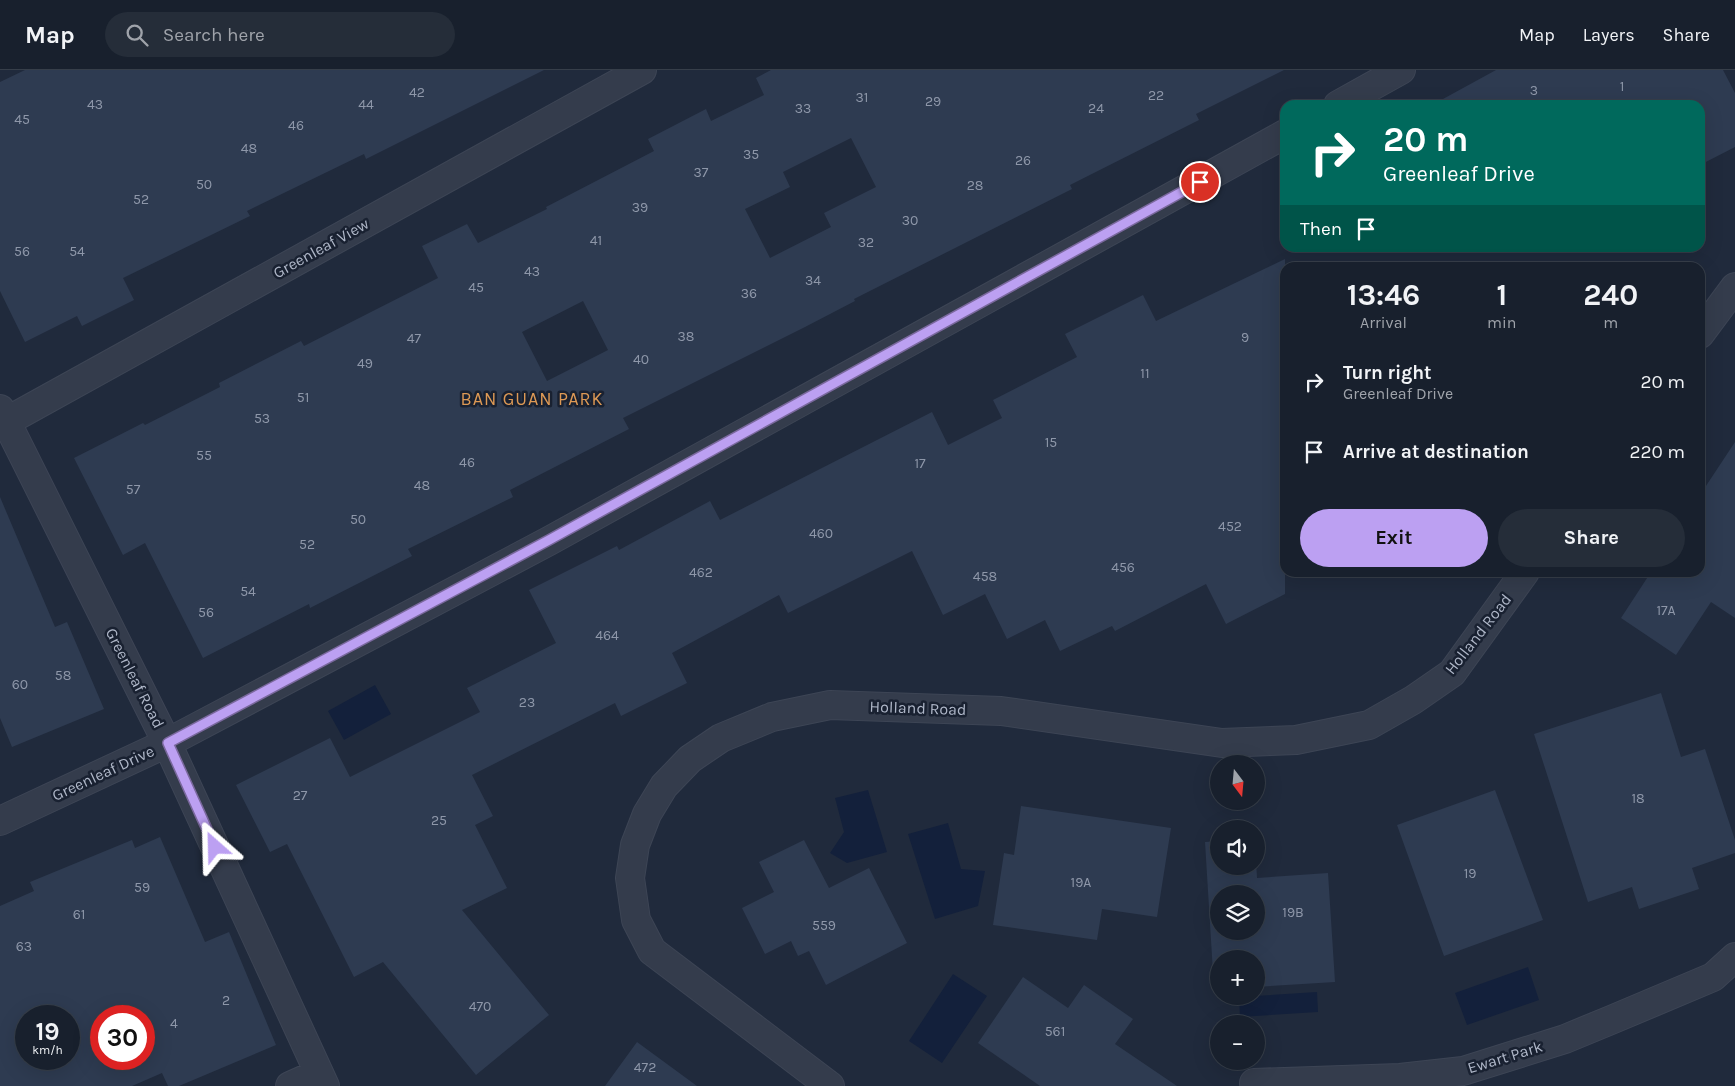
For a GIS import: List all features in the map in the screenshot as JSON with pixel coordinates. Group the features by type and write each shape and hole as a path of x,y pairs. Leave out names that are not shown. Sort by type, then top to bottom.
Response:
{"street":[{"name":"Greenleaf View","path":"2,419 642,70"},
{"path":"1347,100 1401,70"},
{"name":"Greenleaf Drive","path":"0,820 168,743 549,540 1280,137"},
{"path":"1705,327 1735,287"},
{"name":"Greenleaf Road","path":"2,419 168,743 322,1079"},
{"name":"Holland Road","path":"830,1086 652,951 636,920 630,878 635,845 647,814 664,786 690,759 721,738 772,717 830,705 1001,711 1222,743 1296,740 1369,725 1412,700 1452,673 1522,577"},
{"name":"Ewart Park","path":"1254,1083 1400,1078 1463,1071 1566,1038 1611,1020 1713,977 1735,958"},
{"path":"290,1086 322,1079"}],"water":[{"path":"375,685 391,714 344,740 328,711"},
{"path":"868,790 887,852 847,863 830,853 844,832 835,798"},
{"path":"948,823 961,869 985,871 978,906 935,919 908,834"},
{"path":"1528,967 1539,1000 1467,1025 1455,993"},
{"path":"953,974 987,996 942,1063 909,1041"},
{"path":"1317,992 1318,1012 1240,1015 1239,1005 1265,1005 1265,995"}],"building":[{"path":"25,70 544,70 366,159 364,154 247,211 250,216 123,278 134,300 82,326 77,316 25,342 0,291 0,82"},
{"path":"771,70 1284,70 1196,114 1199,120 1070,185 1072,189 854,299 855,301 805,327 623,418 629,429 510,490 513,497 408,549 412,556 310,608 309,604 203,658 145,543 123,555 74,458 220,387 219,383 301,341 304,346 438,278 422,246 467,224 478,243 547,209 546,207 654,151 648,139 706,109 711,121 764,95 756,78","holes":["851,138 876,187 824,213 831,227 770,258 745,209 790,187 783,172","583,301 608,350 547,381 522,332"]},
{"path":"1496,70 1723,70 1735,93 1735,147 1705,162 1705,100 1441,100"},
{"path":"1285,259 1285,262 1280,262 1280,577 1285,577 1285,594 1226,624 1206,584 1115,631 1112,626 1060,651 1045,620 1007,639 985,594 943,615 912,551 788,613 779,595 672,653 687,683 621,716 615,703 472,775 493,816 475,825 507,888 462,910 549,1015 476,1075 383,962 354,977 287,844 270,852 236,785 330,738 350,777 480,712 467,688 556,643 529,590 617,546 619,550 710,501 720,520 932,412 948,445 1002,418 993,400 1077,357 1065,334 1143,295 1156,321"},
{"path":"1735,442 1735,618 1711,602 1676,655 1621,618 1648,577 1705,577 1705,487"},
{"path":"0,497 55,627 67,622 104,709 12,747 0,718"},
{"path":"1661,693 1681,757 1705,749 1735,840 1735,853 1692,868 1699,889 1639,909 1632,887 1588,902 1534,734"},
{"path":"1495,790 1543,920 1444,956 1397,825"},
{"path":"1021,806 1171,828 1157,917 1102,909 1097,940 993,925 1004,853 1014,855"},
{"path":"160,837 205,942 229,932 276,1045 179,1086 168,1086 162,1073 132,1086 0,1086 0,906 34,891 30,882 132,840 135,848"},
{"path":"804,840 829,888 869,868 907,943 826,985 809,951 798,956 791,941 765,954 742,908 774,892 759,862"},
{"path":"1205,842 1210,842 1210,875 1257,875 1257,878 1328,873 1335,982 1265,986 1265,950 1212,950 1211,940 1265,940 1265,885 1210,885 1210,924"},
{"path":"1023,977 1068,1008 1084,985 1133,1019 1115,1044 1177,1086 1040,1086 978,1043"},
{"path":"637,1042 697,1086 605,1086"}],"district":[{"name":"BAN GUAN PARK","path":"532,399"}],"route":[{"path":"215,847 168,743 549,540 1200,182"}]}
